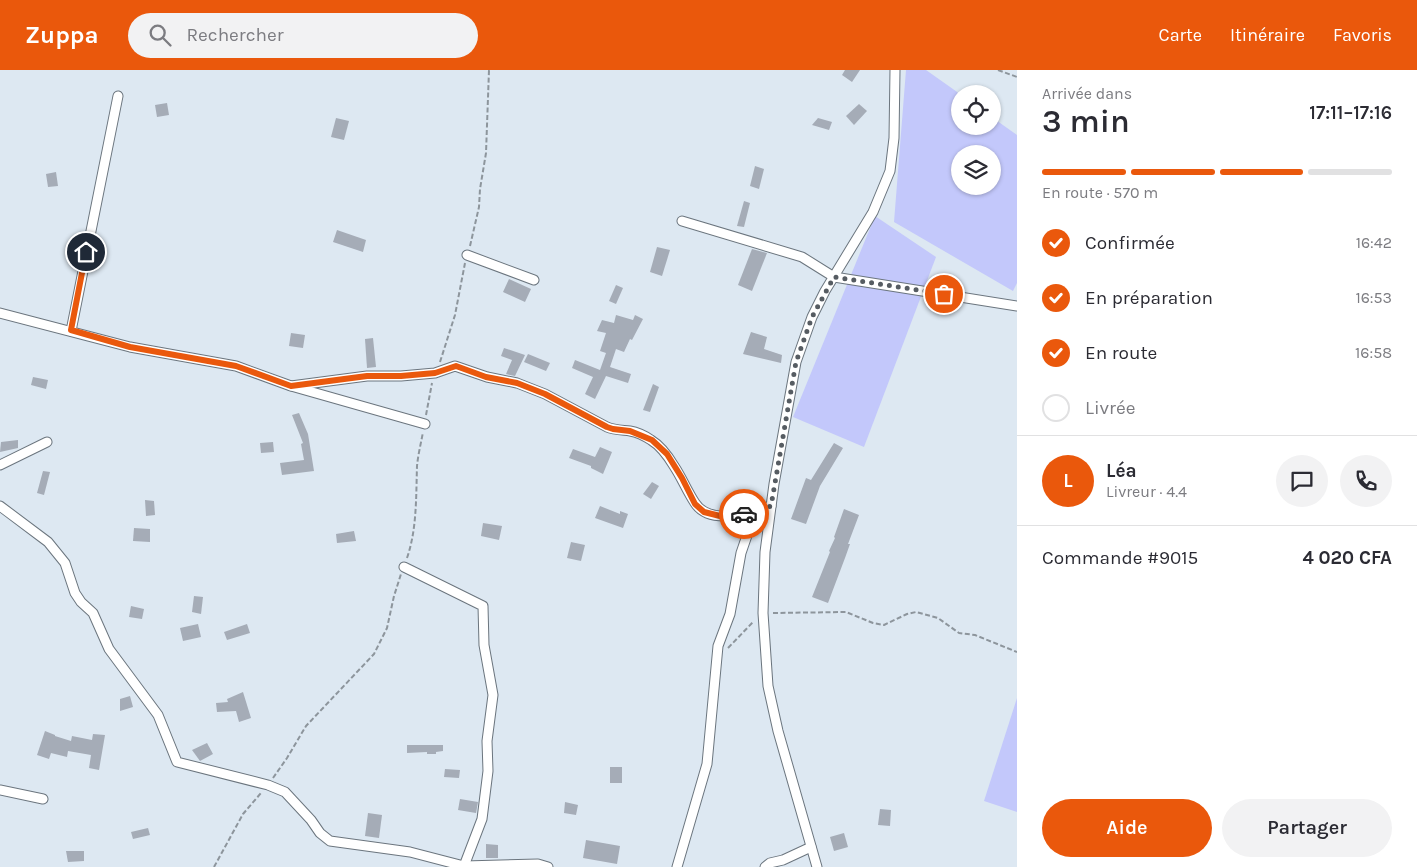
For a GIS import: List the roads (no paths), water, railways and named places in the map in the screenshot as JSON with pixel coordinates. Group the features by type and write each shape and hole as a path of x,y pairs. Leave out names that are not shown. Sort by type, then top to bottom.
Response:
{"street":[{"path":"817,867 778,731 768,686 763,613 765,552 796,362 812,317 873,212 890,171 894,138 895,70"},
{"path":"71,330 118,96"},
{"path":"682,221 802,258 834,277 1017,306"},
{"path":"467,255 534,280"},
{"path":"0,313 71,330 130,347 236,366 291,386 425,424"},
{"path":"291,386 367,376 435,373 456,366 486,377 517,383 545,394 607,427 637,433 652,440 667,454 695,504 704,512 720,516 751,516 771,506"},
{"path":"0,465 47,442"},
{"path":"0,506 48,542 66,563 75,593 81,602 93,613 109,649 158,715 177,762 268,785 285,792 311,820 320,834 330,841 410,852 464,866 538,864 548,867"},
{"path":"751,516 768,530"},
{"path":"677,867 707,764 718,646 730,614 741,553 751,516"},
{"path":"404,567 484,606 484,645 493,695 487,741 488,771 482,818 464,866"},
{"path":"0,790 43,799"},
{"path":"765,867 770,863 783,860 811,847"}]}
